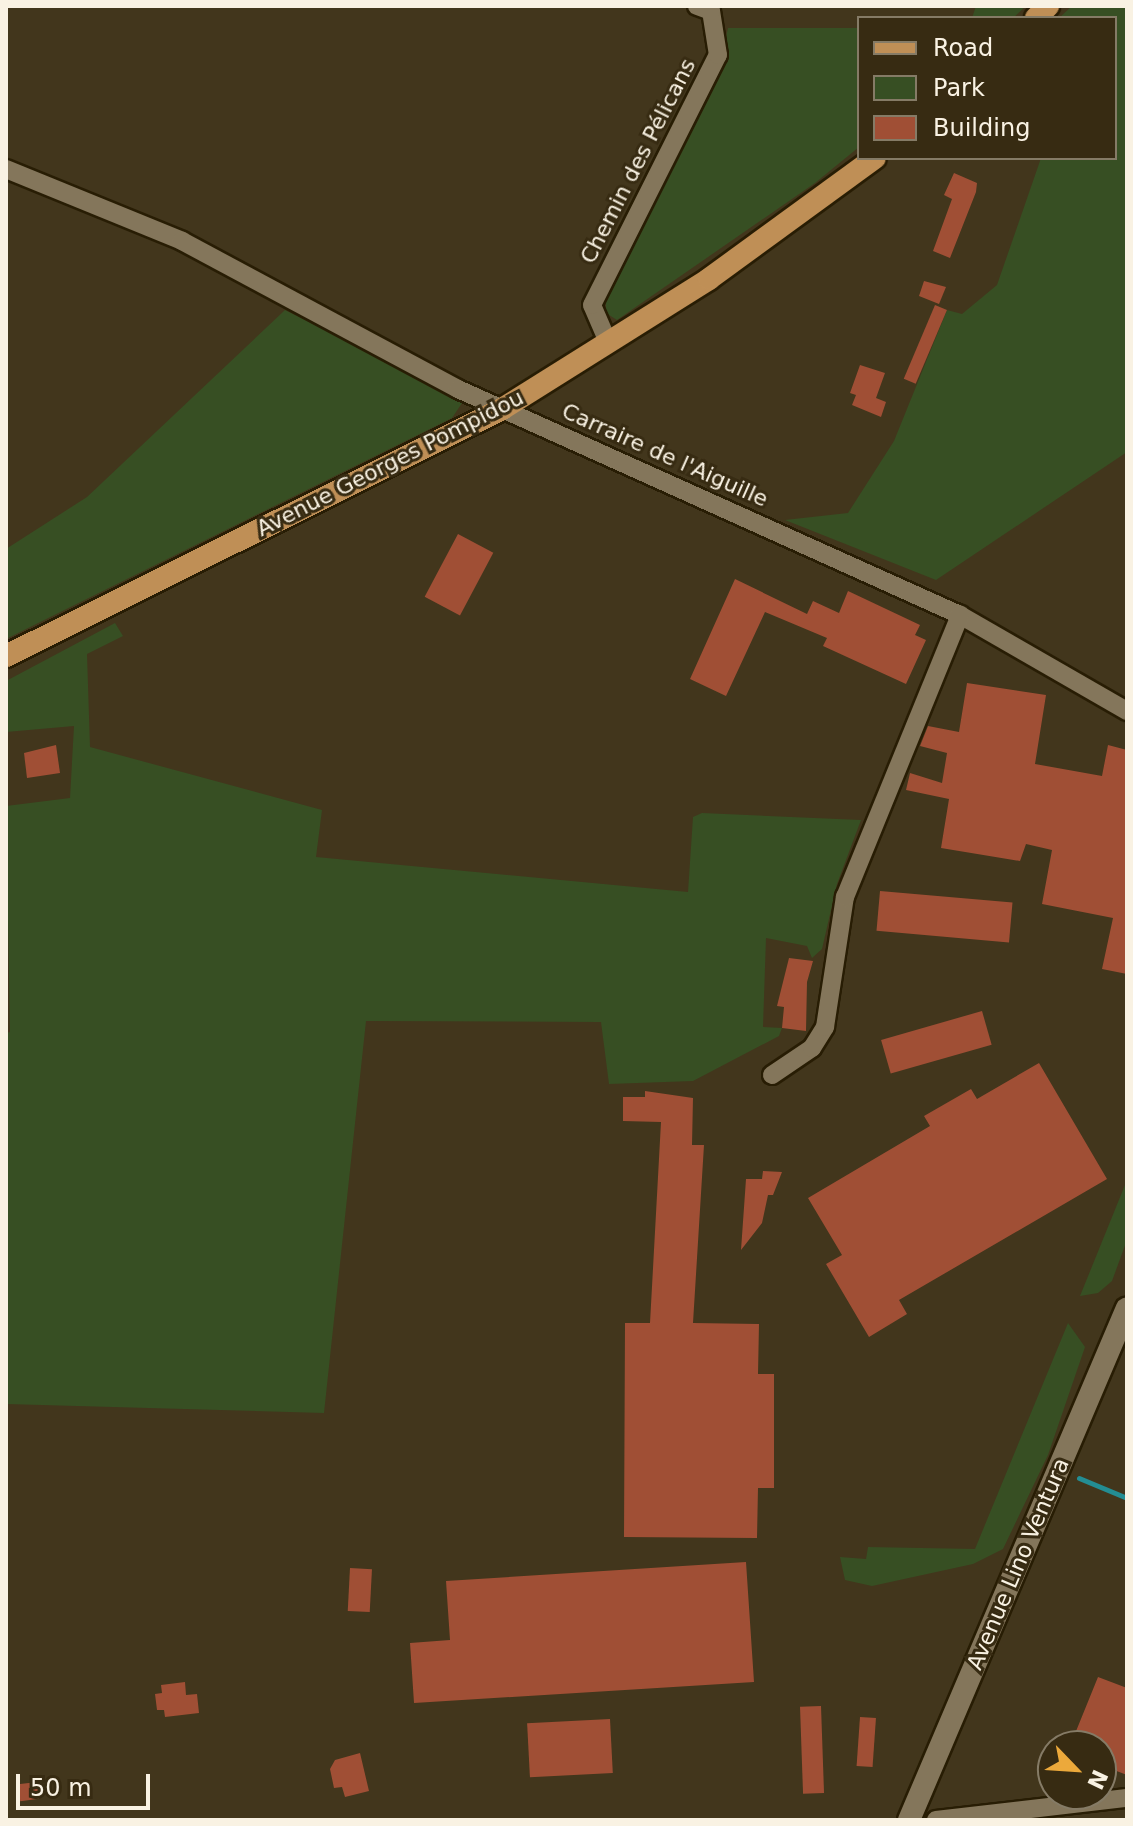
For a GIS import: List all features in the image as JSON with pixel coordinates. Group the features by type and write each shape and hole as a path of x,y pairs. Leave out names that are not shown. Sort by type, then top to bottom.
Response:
{"main road":[{"name":"Avenue Georges Pompidou","path":"6,656 502,409 709,279 872,160"},
{"name":"Avenue Lino Ventura","path":"909,1820 1127,1308"}],"street":[{"name":"Chemin des Pélicans","path":"608,342 592,305 718,55 711,11 697,6"},
{"name":"Carraire de l'Aiguille","path":"6,169 182,241 502,409 960,615 1127,711"},
{"path":"772,1075 821,1038 845,897 960,615"},
{"path":"936,1820 1127,1798"}],"green space":[{"path":"976,6 1026,6 1015,16 973,16"},
{"path":"1072,6 1127,6 1127,452 936,580 785,520 848,513 894,441 947,310 962,314 997,285 1040,160 1117,160 1117,16 1061,16"},
{"path":"728,28 857,28 857,149 815,183 617,320 606,313 606,298 719,70"},
{"path":"285,310 455,394 462,403 452,418 6,639 6,549 87,497"},
{"path":"115,623 123,636 87,654 90,747 322,810 316,857 688,892 693,817 702,813 861,820 837,884 822,949 812,958 807,946 766,938 763,1027 782,1028 779,1036 693,1081 609,1084 601,1022 366,1021 324,1413 6,1404 6,1033 10,1032 6,806 70,798 74,726 6,732 6,681"},
{"path":"1127,1180 1127,1240 1112,1281 1098,1293 1080,1296"},
{"path":"1068,1323 1085,1347 1048,1455 1003,1549 973,1564 872,1586 845,1580 840,1557 866,1559 868,1547 975,1549"}],"building":[{"path":"954,173 977,183 950,258 933,251 952,199 944,195"},
{"path":"924,281 946,287 939,304 919,296"},
{"path":"935,305 947,310 916,384 904,379"},
{"path":"860,365 885,373 876,398 886,402 881,417 852,405 856,395 850,393"},
{"path":"458,534 493,553 460,615 425,597"},
{"path":"735,579 807,614 813,601 839,613 848,591 920,625 915,635 926,640 906,684 823,646 827,638 765,612 726,696 690,679"},
{"path":"967,683 1046,695 1035,764 1102,776 1108,745 1127,750 1127,974 1102,969 1113,918 1042,904 1052,850 1026,844 1020,861 941,848 949,799 906,790 910,773 942,783 947,753 920,746 928,726 959,732"},
{"path":"56,745 60,773 27,778 24,753"},
{"path":"880,891 1012,903 1009,942 877,931"},
{"path":"789,958 813,961 807,982 806,1031 782,1028 784,1007 777,1006"},
{"path":"982,1011 992,1045 891,1074 881,1040"},
{"path":"1039,1063 1107,1179 899,1300 907,1314 869,1337 826,1264 842,1255 808,1198 930,1126 924,1116 971,1089 977,1099"},
{"path":"645,1091 693,1098 692,1145 704,1145 693,1323 759,1324 758,1374 774,1374 774,1488 758,1488 757,1538 624,1537 625,1323 650,1323 661,1122 623,1121 623,1097 645,1097"},
{"path":"763,1171 782,1172 773,1195 768,1195 762,1223 741,1250 746,1179 762,1179"},
{"path":"746,1562 754,1682 414,1703 410,1643 450,1640 446,1581"},
{"path":"350,1568 372,1569 370,1612 348,1611"},
{"path":"1098,1677 1127,1688 1127,1775 1117,1771 1117,1730 1076,1730"},
{"path":"185,1682 186,1695 197,1694 199,1713 165,1717 164,1710 157,1710 155,1694 162,1693 161,1685"},
{"path":"821,1706 824,1793 803,1794 800,1707"},
{"path":"860,1717 876,1718 873,1767 857,1766"},
{"path":"610,1719 613,1773 530,1777 527,1723"},
{"path":"360,1753 369,1791 345,1797 342,1787 334,1788 330,1769 335,1760"},
{"path":"37,1782 39,1799 20,1801 18,1784"}],"waterway":[{"path":"1079,1478 1127,1498"}]}
